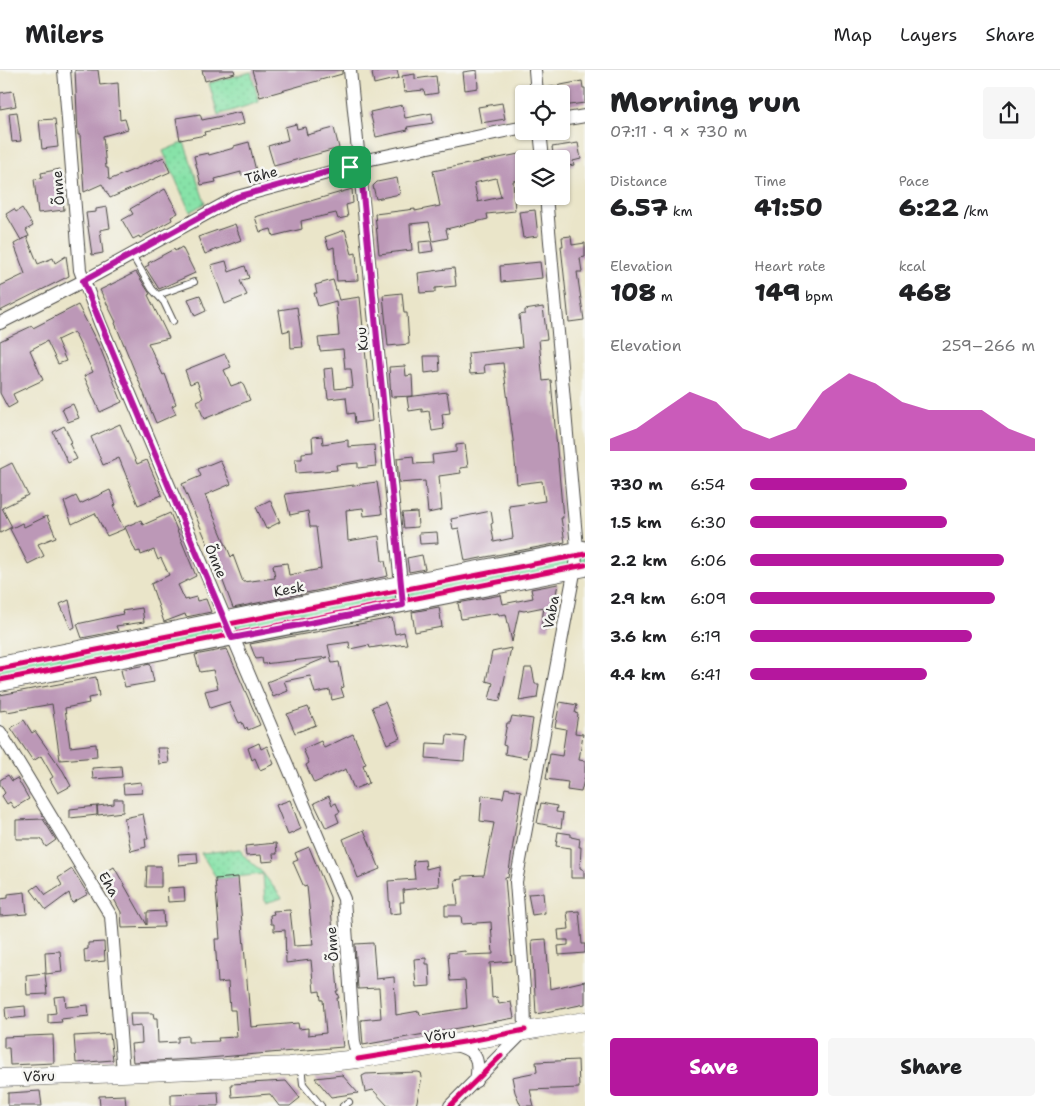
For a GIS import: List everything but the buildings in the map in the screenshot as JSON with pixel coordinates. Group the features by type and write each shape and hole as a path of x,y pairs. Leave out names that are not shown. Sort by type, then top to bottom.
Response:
{"main road":[{"name":"Võru","path":"0,1078 301,1064 358,1059 585,1021"}],"street":[{"name":"Õnne","path":"64,70 80,270 83,281 232,638 344,899 354,1042 358,1059"},
{"name":"Kuu","path":"350,70 403,605"},
{"path":"534,70 536,85"},
{"path":"570,118 585,116"},
{"name":"Tähe","path":"0,323 132,255 237,197 371,159 515,129"},
{"name":"Vaba","path":"525,1030 516,882 579,572 581,547 547,205"},
{"name":"Kesk","path":"0,663 581,547"},
{"path":"0,685 232,638 579,572"},
{"name":"Eha","path":"0,732 111,916 123,1073"},
{"path":"450,1106 525,1030"},
{"path":"451,1044 465,1048 476,1057 478,1066 476,1081"}],"lane":[{"path":"132,255 152,289 164,302 173,321"},
{"path":"158,295 194,282"},
{"path":"301,1064 303,1084 321,1106"}],"green space":[{"path":"251,72 259,102 218,115 209,83"},
{"path":"184,142 205,203 190,212 163,151"},
{"path":"585,546 585,570 0,685 0,663"},
{"path":"241,849 242,854 262,872 282,898 265,903 263,874 217,879 201,853"}],"cycle path":[{"path":"0,669 585,554"},
{"path":"0,680 585,565"},
{"path":"358,1059 525,1030"},
{"path":"450,1106 501,1056"}],"route":[{"path":"360,163 403,605 232,638 83,281 237,197 350,167 360,163"}]}
